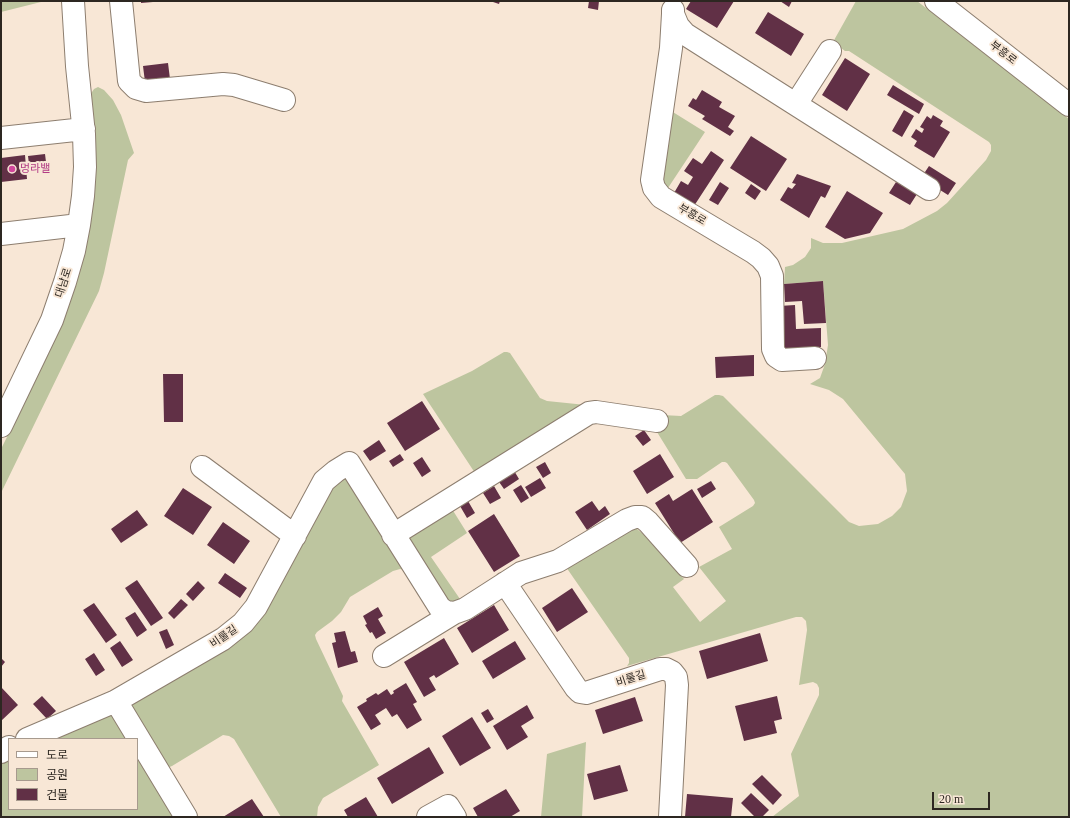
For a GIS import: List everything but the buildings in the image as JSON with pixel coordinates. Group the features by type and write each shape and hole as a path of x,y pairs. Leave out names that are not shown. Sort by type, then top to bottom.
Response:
{"street":[{"name":"대남로","path":"1,426 8,398 52,320 73,258 79,225 85,167 84,129 77,66 73,1"},
{"path":"121,1 129,81 136,88 146,91 223,84 234,85 284,100"},
{"name":"부흥로","path":"936,1 1069,106"},
{"name":"부흥로","path":"673,7 678,26 685,34 929,189"},
{"name":"부흥로","path":"673,7 672,48 652,180 654,188 661,197 761,258 768,266 772,276 773,349 776,356 782,360 815,358"},
{"path":"796,104 830,51"},
{"path":"1,138 84,129"},
{"path":"1,234 79,225"},
{"path":"394,535 589,413 596,412 657,421"},
{"name":"비룰길","path":"29,738 116,701 223,639 243,623 256,607 324,481 336,470 349,463 440,608 446,612 454,613"},
{"path":"202,467 295,536"},
{"path":"384,656 454,613 465,609 521,573 558,561 627,520 635,517 642,518 648,522 687,566"},
{"name":"비룰길","path":"505,583 580,692 586,693 660,669 666,669 672,672 676,678 677,685 666,816"},
{"path":"116,701 186,817"},
{"path":"428,817 448,806 455,817"}],"green space":[{"path":"1,1 45,1 1,12"},
{"path":"856,1 917,1 1069,119 1069,817 772,817 799,796 791,754 819,695 819,688 817,684 813,682 799,685 807,630 806,621 802,617 796,617 627,666 629,663 629,658 566,567 631,529 637,529 684,579 673,587 700,622 726,601 699,567 732,549 719,527 753,506 755,503 754,500 725,462 722,462 697,479 686,479 654,429 662,415 681,416 715,395 723,396 849,522 859,526 878,524 892,516 901,507 907,491 905,474 843,399 829,390 810,384 820,378 825,364 828,345 823,281 784,284 785,267 793,265 805,257 811,248 811,238 823,243 842,243 903,229 937,211 947,203 986,160 991,151 991,145 989,142 833,42"},
{"path":"98,87 104,90 113,100 121,115 134,153 128,160 99,291 1,493 1,449 61,323 90,95 94,89"},
{"path":"668,109 705,132 666,191 658,176"},
{"path":"504,352 510,353 540,398 547,401 586,405 475,473 423,394 472,371"},
{"path":"341,477 348,479 405,570 400,569 393,571 350,597 341,612 315,635 343,696 342,701 379,765 323,798 318,807 317,817 281,817 234,739 223,735 167,768 129,704 225,645 327,487"},
{"path":"452,509 467,533 431,557 460,599 450,602 445,600 406,544 408,533"},
{"path":"104,715 112,715 131,738 45,738"},
{"path":"586,742 582,817 541,817 547,754"},
{"path":"138,750 178,817 1,817 1,759 8,755 8,810 138,810"}],"place":[{"name":"멍라밸","path":"12,169"}]}
